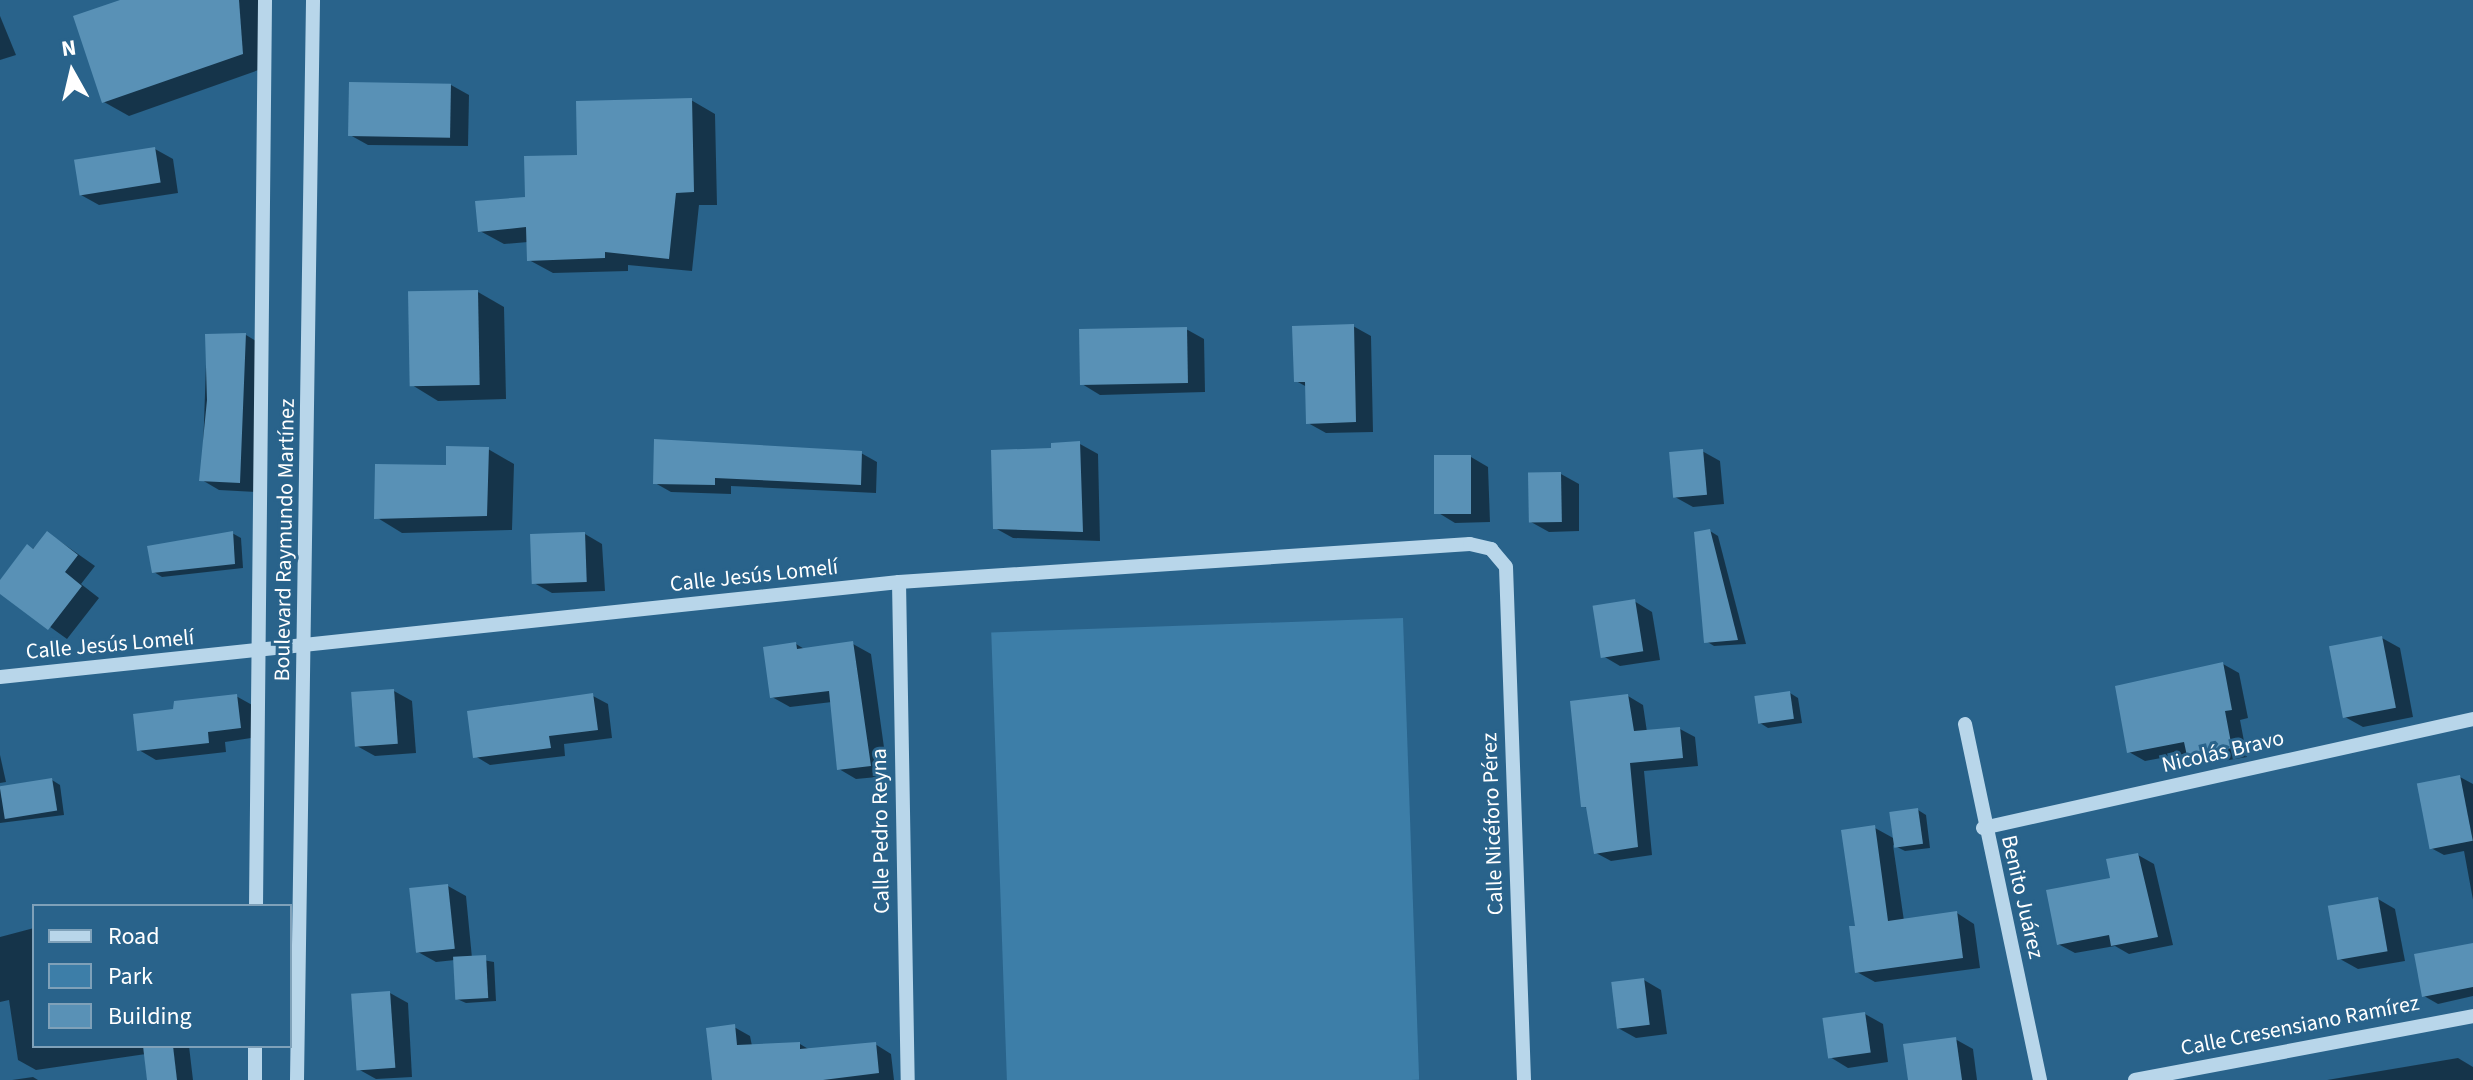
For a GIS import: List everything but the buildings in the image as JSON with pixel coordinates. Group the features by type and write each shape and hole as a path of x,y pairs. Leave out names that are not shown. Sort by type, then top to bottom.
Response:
{"street":[{"name":"Boulevard Raymundo Martínez","path":"256,904 265,0"},
{"name":"Boulevard Raymundo Martínez","path":"297,1080 306,648 313,0"},
{"name":"Calle Jesús Lomelí","path":"0,677 306,648 899,582 1470,544 1491,549 1506,567"},
{"name":"Calle Nicéforo Pérez","path":"1506,567 1524,1080"},
{"name":"Calle Pedro Reyna","path":"899,582 908,1080"},
{"name":"Nicolás Bravo","path":"1983,828 2473,719"},
{"name":"Benito Juárez","path":"1965,724 1983,828 2040,1080"},
{"name":"Calle Cresensiano Ramírez","path":"2135,1080 2473,1016"},
{"path":"255,1048 255,1080"}],"green space":[{"path":"1403,618 1419,1080 1007,1080 991,632"}]}
